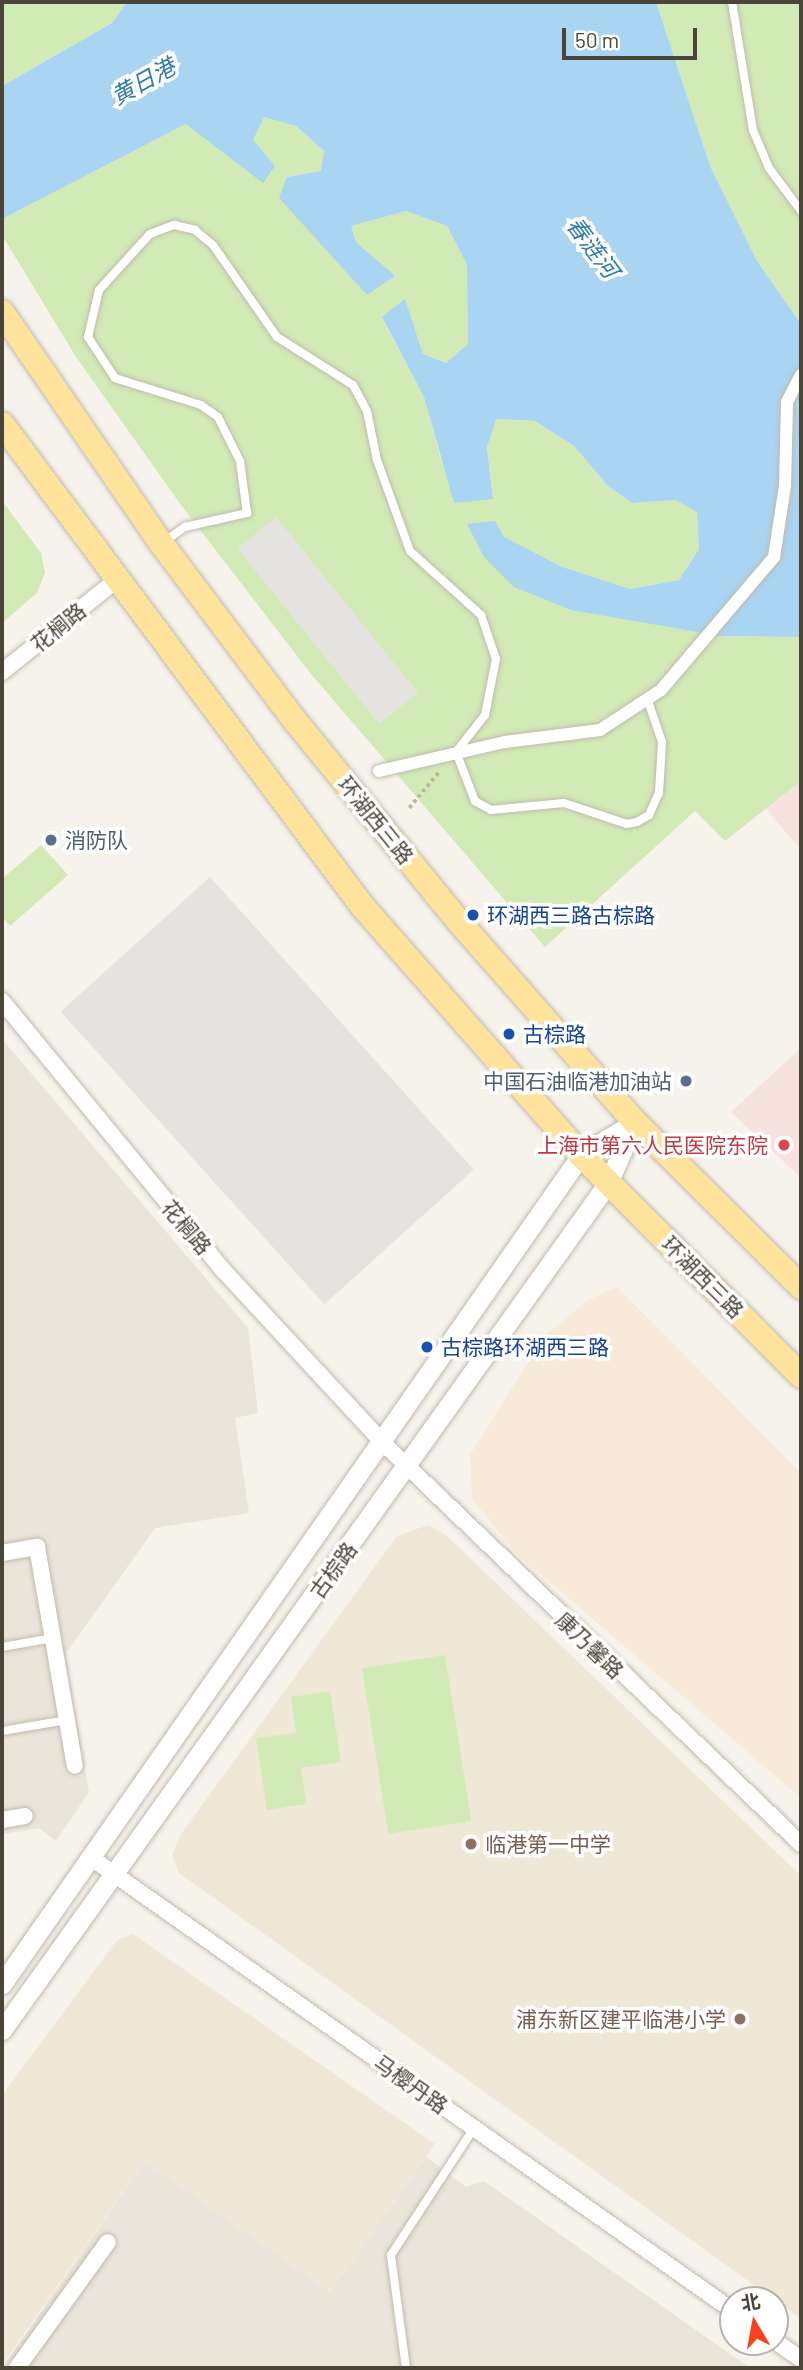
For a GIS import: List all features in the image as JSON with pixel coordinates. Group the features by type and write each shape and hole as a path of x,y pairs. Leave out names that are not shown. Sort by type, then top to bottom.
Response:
{"main road":[{"name":"环湖西三路","path":"2,312 161,543 296,722 444,903 635,1122 801,1287"},
{"name":"环湖西三路","path":"2,425 114,582 363,907 581,1155 801,1376"}],"street":[{"path":"379,771 456,752 600,730 661,690 774,557 785,486 787,402 801,375"},
{"name":"花榈路","path":"2,672 114,582"},
{"name":"花榈路","path":"2,1001 223,1270 383,1443"},
{"name":"古棕路","path":"2,1984 383,1443 581,1155 635,1122"},
{"name":"古棕路","path":"2,2030 608,1183 635,1122"},
{"name":"康乃馨路","path":"383,1443 406,1468 801,1844"},
{"path":"2,1553 37,1547 75,1766"},
{"path":"2,1820 25,1816"},
{"name":"马樱丹路","path":"90,1857 719,2301"},
{"path":"18,2368 108,2242"}],"lane":[{"path":"732,2 753,130 768,168 801,211"},
{"path":"161,543 185,527 247,513 240,461 218,417 201,405 115,378 88,337 99,290 150,234 174,225 195,230 213,245 277,338 353,385 367,411 377,460 410,551 481,615 496,659 485,715 456,752 475,801 491,810 564,803 627,824 638,822 649,815 659,793 662,742 648,701"},
{"path":"2,1647 53,1638"},
{"path":"2,1731 67,1720"},
{"path":"406,2368 391,2255 474,2128"}],"path":[{"path":"409,808 456,752"}],"shaded area":[{"path":"276,517 418,693 379,724 237,548"},
{"path":"801,781 801,850 766,809"},
{"path":"210,877 474,1170 324,1304 61,1011"},
{"path":"2,1039 248,1328 258,1413 235,1418 249,1513 155,1528 66,1653 89,1792 56,1841 39,1828 2,1834"},
{"name":"上海市第六人民医院东院","path":"801,1048 801,1178 731,1112"},
{"path":"617,1287 801,1473 801,1798 516,1553 472,1499 470,1455 546,1334 588,1300"},
{"name":"临港第一中学","path":"428,1525 447,1536 801,1876 800,2318 789,2310 789,2286 755,2286 179,1873 172,1855 181,1834 397,1536"},
{"path":"133,1934 435,2144 330,2292 145,2161 2,2365 2,2095 117,1940"},
{"path":"426,2157 466,2187 484,2181 719,2346 719,2356 733,2356 750,2368 2,2368 145,2161 330,2292"}],"green space":[{"path":"2,2 127,2 112,23 2,86"},
{"path":"656,2 801,2 801,324 757,261 710,166"},
{"path":"264,116 296,126 324,151 321,171 287,177 367,295 394,276 356,242 350,226 406,211 447,226 467,265 468,344 446,363 423,354 405,300 382,318 424,397 443,466 493,499 487,447 495,419 535,421 574,446 608,486 632,503 676,500 697,511 699,549 679,580 630,589 562,568 504,537 484,557 721,636 801,637 801,781 725,841 695,811 545,947 311,674 181,505 76,357 2,235 2,219 186,124 253,140"},
{"path":"2,501 41,553 45,573 37,593 2,623"},
{"path":"41,845 68,875 10,926 2,916 2,879"},
{"path":"445,1655 471,1821 388,1834 362,1668"},
{"path":"330,1691 341,1762 301,1768 306,1804 267,1810 256,1738 296,1733 291,1697"}],"water":[{"path":"127,2 656,2 710,166 757,261 801,324 801,637 721,636 571,610 514,587 484,557 467,524 495,521 504,537 562,567 630,589 679,580 699,549 697,512 676,500 632,503 608,486 574,446 535,421 496,419 487,447 493,499 454,503 424,397 382,317 405,299 423,354 446,363 468,344 467,265 447,226 406,211 351,226 356,242 395,276 367,295 279,198 287,177 321,171 324,151 296,126 264,117 253,140 275,166 263,183 186,124 2,219 2,86 112,23"}],"place":[{"name":"消防队","path":"51,840"},
{"name":"环湖西三路古棕路","path":"473,915"},
{"name":"古棕路","path":"509,1034"},
{"name":"中国石油临港加油站","path":"686,1081"},
{"name":"上海市第六人民医院东院","path":"784,1145"},
{"name":"古棕路环湖西三路","path":"427,1347"},
{"name":"临港第一中学","path":"471,1844"},
{"name":"浦东新区建平临港小学","path":"740,2019"}],"water label":[{"name":"黄日港","path":"143,81"},
{"name":"春涟河","path":"593,247"}]}
